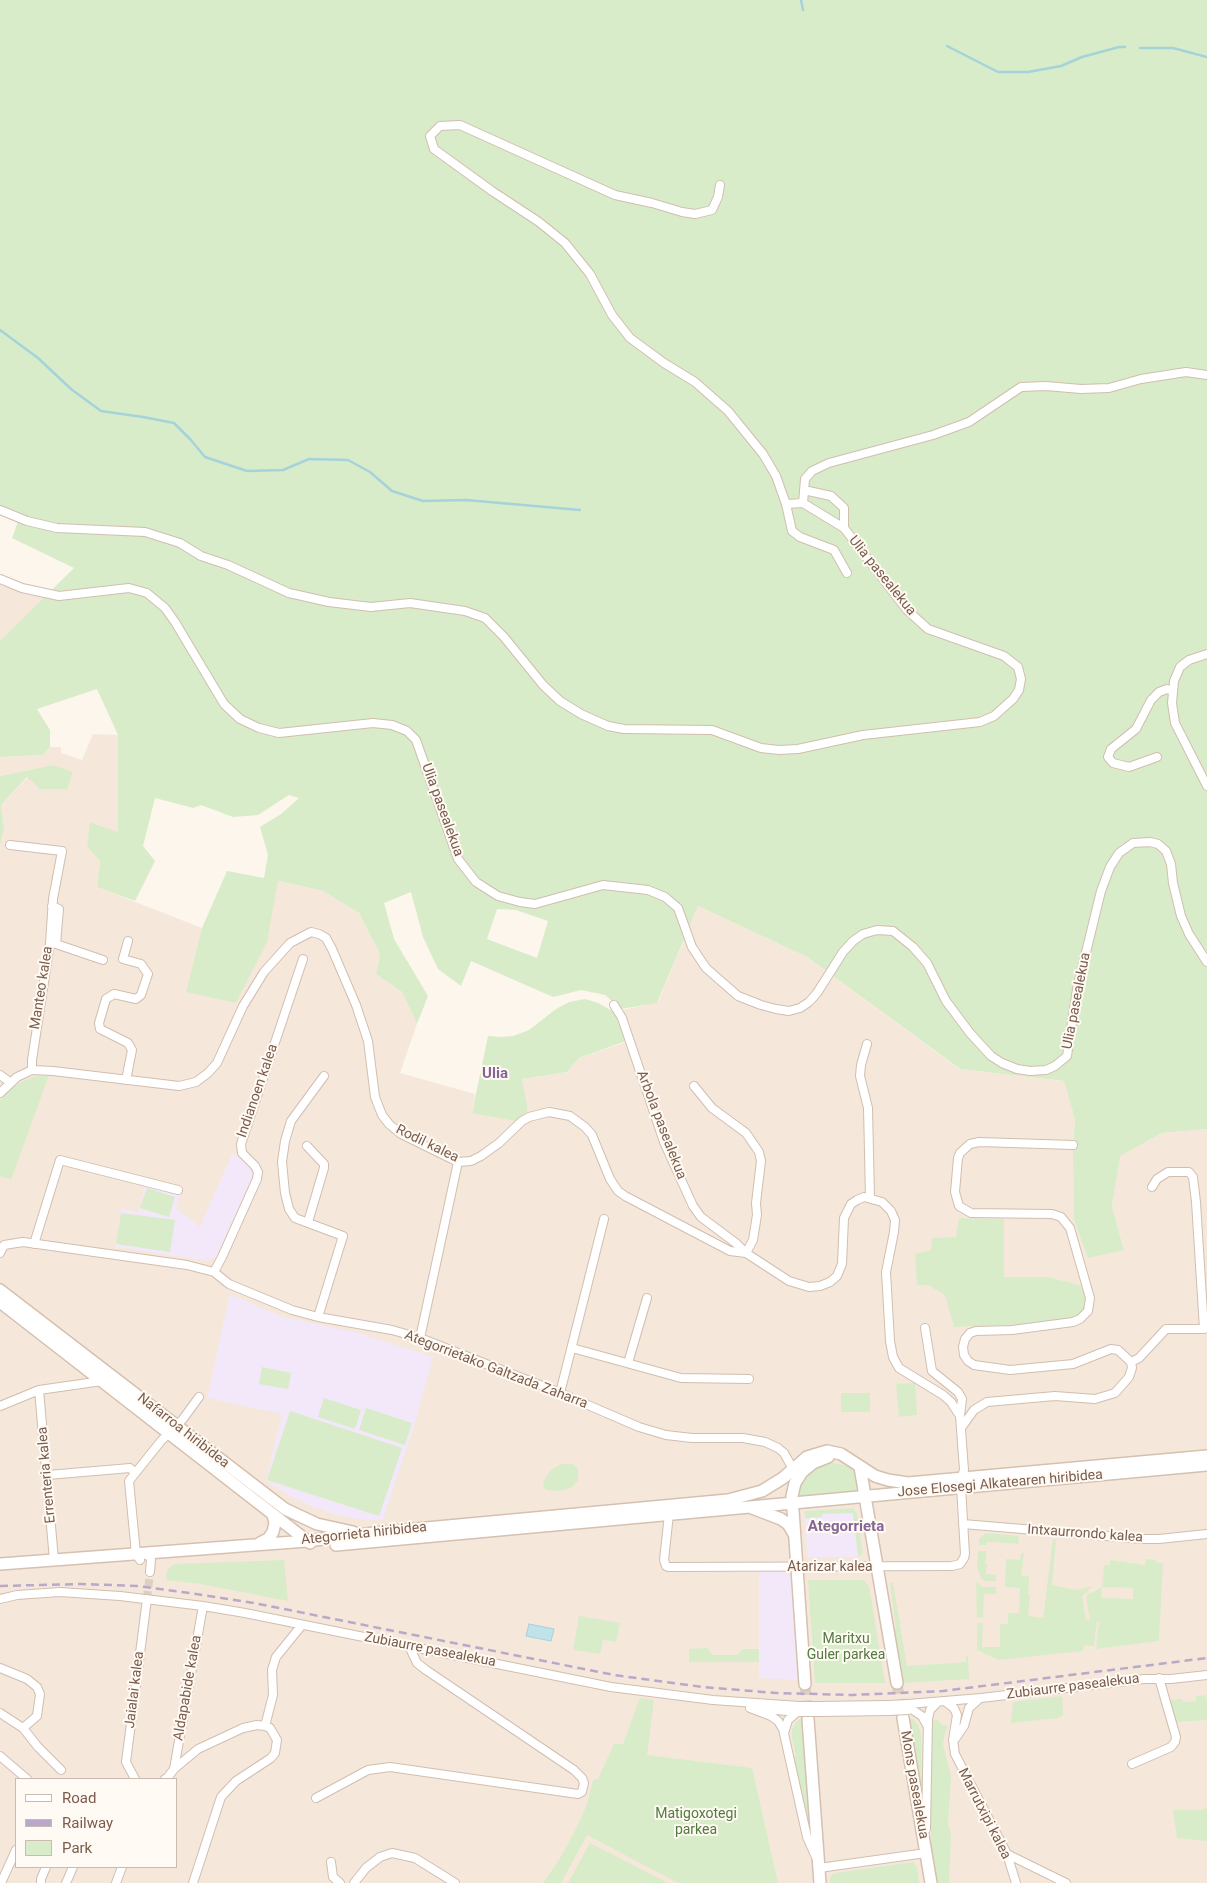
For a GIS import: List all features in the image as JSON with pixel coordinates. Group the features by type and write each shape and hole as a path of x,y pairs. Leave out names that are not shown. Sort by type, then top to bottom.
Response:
{"main road":[{"name":"Nafarroa hiribidea","path":"0,1290 172,1429 273,1515 311,1544"},
{"name":"Nafarroa hiribidea","path":"0,1302 102,1380 268,1497 296,1514 317,1524 336,1529 357,1532 382,1532"},
{"name":"Jose Elosegi Alkatearen hiribidea","path":"728,1500 762,1491 795,1475 819,1460 833,1456 847,1457 875,1476 897,1482 961,1483"},
{"path":"961,1483 1207,1456"},
{"name":"Jose Elosegi Alkatearen hiribidea","path":"650,1516 865,1496 961,1483 1207,1465"},
{"path":"860,1467 897,1683"},
{"path":"795,1475 792,1503 805,1684"},
{"name":"Ategorrieta hiribidea","path":"0,1564 143,1557 256,1544 311,1544 382,1532 728,1500"},
{"path":"748,1507 781,1519 788,1524 794,1534"},
{"path":"256,1544 264,1542 271,1536 275,1528 273,1515"},
{"name":"Ategorrieta hiribidea","path":"0,1570 650,1516"},
{"name":"Mons pasealekua","path":"908,1710 931,1883"},
{"path":"801,1712 820,1883"}],"street":[{"path":"720,185 718,197 712,210 695,214 682,212 615,194 460,125 440,126 430,136 434,149 539,222 565,243 590,274 612,315 630,338 664,364 695,382 728,411 763,454 776,476 786,504 792,532 834,550 847,573"},
{"path":"786,504 803,503 805,479 812,471 829,464 933,435 969,422 1022,387 1109,388 1141,379 1186,372 1207,375"},
{"name":"Ulia pasealekua","path":"804,490 830,496 844,508 844,528"},
{"name":"Ulia pasealekua","path":"0,510 27,521 57,528 145,532 180,543 201,556 228,565 289,593 329,602 371,606 410,603 465,611 485,618 560,701 581,714 608,726 624,729 712,730 761,748 779,750 798,749 863,735 980,722 994,716 1013,699 1019,690 1021,679 1018,667 1004,656 928,629 907,610 844,528 803,503"},
{"name":"Ulia pasealekua","path":"0,579 22,588 59,596 130,588 147,593 165,608 170,615 224,704 240,719 259,728 279,733 373,723 392,725 407,731 416,740 458,859 476,882 498,896 535,904 603,884 648,890 665,897 678,908 692,947 706,968 738,996 761,1005 790,1011 800,1008 817,993 852,941 863,934 877,930 893,931 913,947 927,963 946,1001 970,1033 991,1056 1017,1069 1030,1071 1046,1070 1067,1056 1078,989 1101,891 1110,867 1119,853 1133,843 1150,842 1158,844 1166,851 1171,864 1181,916 1188,934 1207,962"},
{"path":"1207,654 1189,660 1180,667 1174,681 1172,703 1175,723 1207,786"},
{"path":"1157,757 1129,766 1113,763 1108,757 1111,749 1136,729 1151,700 1159,692 1167,689 1173,690"},
{"name":"Manteo kalea","path":"10,845 62,851 52,906 49,950 32,1070"},
{"name":"Manteo kalea","path":"52,906 59,910 56,944 103,960"},
{"name":"Rodil kalea","path":"32,1070 179,1086 196,1082 217,1063 243,1006 264,972 290,943 311,932 326,938 332,948 360,1017 368,1041 375,1097 382,1115 401,1134 458,1162 471,1161 481,1156 499,1144 522,1121 529,1117 549,1112 570,1116 592,1134 605,1170 618,1191 635,1202 730,1251 746,1253 772,1271 803,1286 820,1286 830,1282 837,1276 842,1264 843,1229 847,1211 857,1200 870,1198"},
{"path":"128,941 122,959 141,964 148,974 141,995 136,998 114,994 106,999 99,1023 100,1030 128,1042 132,1050 129,1081"},
{"name":"Indianoen kalea","path":"214,1272 257,1179 258,1172 255,1166 242,1153 240,1144 303,958"},
{"name":"Arbola pasealekua","path":"614,1005 622,1018 664,1142 693,1206 702,1217 746,1253"},
{"path":"867,1044 860,1065 860,1076 868,1108 870,1198 887,1206 892,1211 894,1220 894,1232 886,1272 890,1341 893,1358 899,1368 943,1394 960,1416"},
{"path":"0,1093 10,1082 25,1072 32,1070"},
{"path":"0,1075 10,1082"},
{"path":"318,1317 343,1236 295,1218 289,1209 285,1193 282,1162 285,1141 291,1122 324,1076"},
{"path":"694,1086 712,1108 746,1133 759,1152 761,1161 756,1203 757,1215 753,1240 746,1253"},
{"path":"1073,1145 979,1142 970,1144 960,1154 955,1192 959,1206 970,1213 1052,1214 1061,1217 1070,1228 1090,1298 1088,1311 1080,1319 1073,1322 970,1333 965,1339 964,1355 968,1362 974,1365 1010,1370 1073,1364 1111,1349 1118,1350 1131,1362"},
{"path":"307,1146 324,1164 308,1222"},
{"path":"34,1244 60,1160 178,1190"},
{"path":"420,1338 458,1162"},
{"path":"1131,1362 1139,1358 1166,1329 1205,1330 1193,1177 1188,1172 1168,1172 1157,1179 1152,1187"},
{"path":"560,1393 604,1219"},
{"name":"Ategorrietako Galtzada Zaharra","path":"1,1246 11,1243 34,1244 187,1266 214,1272 229,1284 276,1304 318,1317 392,1330 420,1338 560,1393 619,1419 666,1435 692,1438 743,1438 765,1442 784,1453 795,1475"},
{"path":"628,1363 647,1298"},
{"name":"Atarizar kalea","path":"669,1514 664,1560 668,1568 952,1566 960,1564 965,1554 961,1483 964,1470 960,1416 962,1399 958,1392 932,1371 925,1328"},
{"path":"572,1348 681,1378 749,1379"},
{"path":"961,1428 974,1410 987,1402 1055,1396 1104,1398 1115,1393 1130,1377 1131,1362"},
{"path":"0,1406 39,1390 102,1380"},
{"name":"Errenteria kalea","path":"39,1390 54,1560"},
{"path":"150,1572 143,1557 129,1481 199,1397"},
{"path":"48,1475 130,1468 135,1472"},
{"name":"Intxaurrondo kalea","path":"963,1524 1142,1539 1207,1534"},
{"name":"Zubiaurre pasealekua","path":"0,1599 26,1594 60,1592 147,1599 202,1606 611,1686 801,1712"},
{"name":"Jaialai kalea","path":"134,1778 126,1762 147,1599"},
{"name":"Aldapabide kalea","path":"174,1769 202,1606"},
{"path":"193,1883 218,1805 225,1791 276,1753 277,1740 270,1728 265,1726 273,1695 272,1670 276,1657 302,1625"},
{"path":"316,1798 368,1770 390,1767 578,1794 582,1792 584,1783 574,1770 426,1670 417,1663 409,1646"},
{"path":"0,1668 27,1679 37,1687 40,1694 37,1716 23,1728"},
{"name":"Zubiaurre pasealekua","path":"713,1700 750,1708 801,1712 837,1706 868,1706 908,1710 941,1703 981,1698 1159,1678 1207,1675"},
{"path":"1132,1764 1171,1747 1175,1742 1176,1736 1159,1678"},
{"path":"953,1745 964,1726 969,1708 974,1701 981,1698"},
{"name":"Mons pasealekua","path":"818,1866 926,1853 928,1726 930,1710 941,1703"},
{"name":"Marrutxipi kalea","path":"941,1703 954,1708 957,1715 953,1745 954,1754 1007,1854 1016,1883"},
{"path":"750,1708 775,1718 781,1725 807,1837 818,1866"},
{"name":"Zubiaurre pasealekua","path":"818,1709 888,1708"},
{"name":"Mons pasealekua","path":"908,1710 922,1716 928,1726"},
{"path":"784,1733 788,1720 801,1712"},
{"path":"0,1713 23,1728 38,1747 61,1770"},
{"name":"Aldapabide kalea","path":"166,1778 174,1769 198,1749 243,1728 257,1725 265,1726"},
{"path":"0,1756 26,1778"},
{"path":"2,1883 15,1852"},
{"path":"354,1883 366,1868 380,1857 392,1853 415,1858 455,1883"},
{"path":"1007,1854 1066,1883"},
{"path":"330,1862 333,1877 340,1883"},
{"path":"41,1883 46,1868"},
{"path":"66,1883 73,1868"},
{"path":"116,1883 122,1868"}],"shaded area":[{"path":"0,585 22,593 45,598 0,641"},
{"path":"93,734 118,735 118,833 91,822 87,847 100,861 97,887 202,928 186,992 277,881 323,891 359,913 380,954 376,974 402,992 417,1024 400,1073 475,1094 472,1113 528,1110 522,1079 567,1072 579,1058 626,1042 614,1012 658,1002 698,906 807,957 959,1069 1064,1081 1075,1120 1073,1145 1124,1250 1112,1206 1119,1156 1162,1133 1207,1129 1207,1883 0,1883 0,845 4,830 1,805 28,777 53,765 0,776 0,757 43,755 50,747 61,747 61,753 82,760"},
{"path":"233,1152 251,1168 253,1175 217,1256 208,1261 116,1247 121,1208 139,1213 145,1184 180,1194 176,1208 200,1227"},
{"path":"230,1294 283,1317 363,1334 433,1357 415,1423 383,1520 356,1519 334,1514 288,1495 266,1481 282,1414 207,1398"},
{"path":"853,1508 857,1514 863,1553 858,1557 808,1557 804,1512"},
{"path":"759,1571 784,1571 792,1576 798,1680 759,1678"}],"green space":[{"path":"0,0 1207,0 1207,1129 1162,1133 1120,1156 1112,1206 1124,1250 1088,1258 1074,1219 1073,1145 1075,1120 1064,1081 960,1069 807,957 698,906 657,1003 621,1009 605,995 581,990 553,997 471,961 461,986 438,969 423,937 411,892 384,903 394,939 428,996 417,1024 402,992 376,974 380,954 359,913 323,891 278,881 267,942 236,1003 186,992 202,928 227,871 264,878 268,855 260,827 281,814 299,798 289,795 258,815 233,817 201,805 193,808 155,798 143,846 155,861 135,901 97,887 100,861 87,847 90,822 118,832 118,735 97,689 37,709 50,730 50,747 43,755 0,757 0,641 74,568 12,538 20,516 0,507","holes":["497,909 516,910 548,921 537,958 487,939"]},
{"path":"53,765 73,772 67,789 40,789 27,777 1,805 4,830 0,845 0,776"},
{"path":"585,999 598,1003 614,1012 626,1041 579,1058 567,1072 522,1079 528,1110 516,1121 472,1113 488,1036 513,1036 529,1030 556,1009 569,1002"},
{"path":"49,1075 11,1180 0,1176 0,1100 13,1087 22,1082 33,1077"},
{"path":"147,1188 175,1197 169,1217 140,1208"},
{"path":"121,1213 175,1220 170,1252 116,1244"},
{"path":"959,1218 1004,1219 1004,1277 1048,1277 1083,1286 1088,1299 1086,1310 1079,1316 1066,1319 1027,1324 954,1327 945,1295 928,1285 917,1285 915,1254 931,1250 932,1238 956,1237"},
{"path":"262,1367 291,1373 288,1389 259,1384"},
{"path":"915,1383 917,1415 899,1417 896,1384"},
{"path":"841,1393 870,1393 870,1412 841,1412"},
{"path":"324,1398 361,1410 355,1429 318,1417"},
{"path":"366,1408 412,1423 405,1445 359,1430"},
{"path":"290,1411 402,1448 379,1516 267,1480"},
{"path":"833,1463 852,1467 855,1472 858,1491 800,1497 797,1495 798,1487 803,1478 817,1466"},
{"path":"564,1464 572,1464 578,1469 578,1481 571,1488 557,1491 547,1490 543,1487 549,1472"},
{"path":"853,1508 857,1514 863,1553 858,1557 853,1513 822,1514 822,1517 805,1518 804,1512"},
{"path":"986,1533 1019,1536 1018,1544 987,1542 987,1545 979,1545 979,1539"},
{"path":"1053,1539 1056,1539 1052,1585 1076,1590 1093,1586 1082,1596 1086,1620 1090,1620 1086,1596 1102,1587 1104,1565 1110,1565 1110,1560 1145,1565 1146,1559 1163,1563 1159,1641 1096,1649 1099,1622 1097,1621 1094,1646 1084,1645 1083,1651 999,1660 977,1650 977,1623 983,1623 982,1647 1000,1647 1000,1624 1008,1624 1008,1613 1019,1613 1020,1588 1005,1587 1006,1559 1020,1560 1021,1553 1024,1553 1021,1576 1029,1576 1028,1616 1043,1618","holes":["1102,1587 1133,1588 1133,1599 1101,1598"]},
{"path":"978,1551 987,1551 985,1564 988,1567 986,1567 986,1574 996,1575 996,1581 985,1581 981,1578 977,1567"},
{"path":"284,1560 288,1601 200,1584 166,1580 167,1570 174,1564"},
{"name":"Maritxu Guler parkea","path":"808,1580 864,1580 869,1586 885,1683 815,1683"},
{"path":"976,1582 983,1587 996,1587 996,1594 984,1594 983,1618 977,1617"},
{"path":"890,1583 893,1583 907,1666 966,1662 966,1656 968,1656 969,1679 903,1683 893,1630 896,1629"},
{"path":"579,1616 620,1623 616,1642 603,1640 600,1654 573,1650"},
{"path":"707,1648 713,1655 737,1655 743,1649 759,1649 759,1662 689,1662 689,1649"},
{"path":"1205,1695 1207,1700 1207,1720 1176,1722 1170,1703 1171,1700 1182,1699 1183,1702 1196,1701 1196,1696"},
{"path":"1062,1696 1063,1715 1058,1718 1011,1723 1013,1702"},
{"name":"Matigoxotegi parkea","path":"640,1698 654,1700 647,1755 752,1768 778,1883 678,1883 587,1835 561,1883 543,1883 574,1833 586,1807 593,1780 598,1779 614,1744 623,1744"},
{"path":"802,1718 811,1838 792,1757 796,1756 792,1730 796,1722"},
{"path":"907,1718 913,1719 921,1733 922,1801"},
{"path":"937,1719 941,1724 948,1726 943,1744 951,1776 948,1823 951,1835 949,1883 936,1883 931,1851 931,1721"},
{"path":"1207,1808 1207,1841 1177,1838 1173,1810 1200,1810"},
{"path":"590,1843 668,1883 568,1883"},
{"path":"913,1862 917,1867 919,1883 830,1883 830,1877 835,1873"}],"water":[{"path":"529,1624 554,1629 551,1641 526,1636"}],"waterway":[{"path":"801,0 803,10"},
{"path":"947,46 998,72 1028,72 1061,66 1082,57 1125,47"},
{"path":"1140,48 1173,48 1207,57"},
{"path":"0,330 38,358 71,389 101,411 174,423 205,457 247,471 283,470 309,459 348,460 370,472 392,491 423,501 466,500 580,510"}],"tunnel":[{"path":"147,1599 150,1572"},
{"path":"897,1683 902,1716"},
{"path":"805,1684 808,1717"}],"railway":[{"path":"0,1586 81,1584 138,1586 254,1603 614,1675 703,1687 776,1693 853,1695 943,1691 1207,1658"}],"district":[{"name":"Ulia","path":"495,1074"},
{"name":"Ategorrieta","path":"846,1527"}]}
